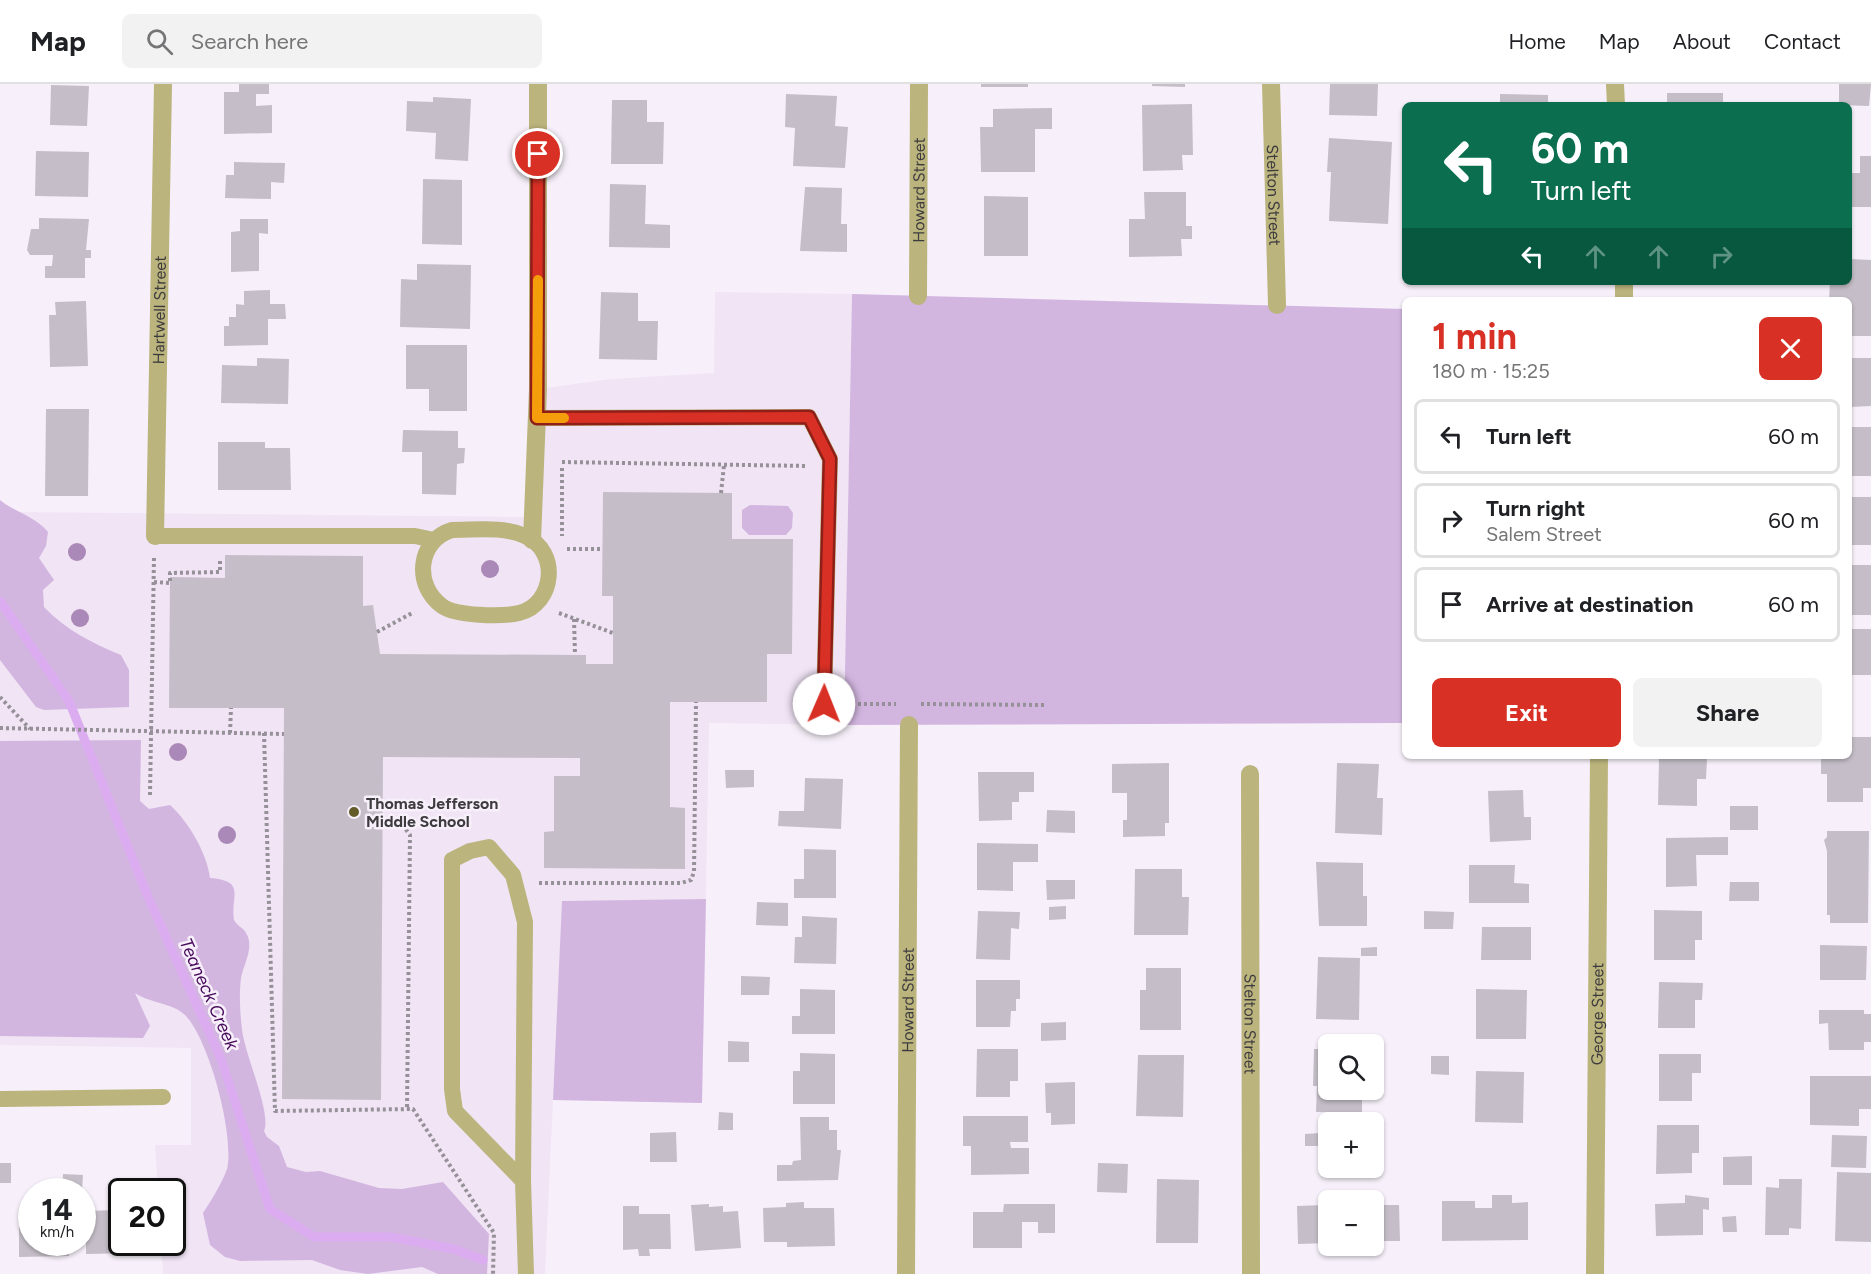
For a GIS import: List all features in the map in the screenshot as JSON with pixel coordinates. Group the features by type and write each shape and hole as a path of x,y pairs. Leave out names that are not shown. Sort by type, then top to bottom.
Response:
{"street":[{"name":"Hartwell Street","path":"155,536 163,84"},
{"path":"532,540 537,418 538,84"},
{"name":"Howard Street","path":"918,296 919,84"},
{"name":"Stelton Street","path":"1271,84 1277,305"},
{"path":"1615,84 1616,102"},
{"name":"Howard Street","path":"906,1274 909,725"},
{"name":"George Street","path":"1595,1274 1599,759"},
{"name":"Stelton Street","path":"1250,774 1251,1274"}],"lane":[{"path":"537,418 809,417 830,459 824,704"},
{"path":"452,530 504,530 532,540 542,552 548,568 548,585 540,603 519,613 490,614 454,612 441,606 430,594 424,579 423,560 428,546 434,540 452,530"},
{"path":"155,536 415,536 434,540"},
{"path":"523,1181 455,1111 452,1089 452,860 470,851 489,847 513,875 525,922 523,1181 526,1274"},
{"path":"0,1099 163,1097"}],"path":[{"path":"562,462 830,466"},
{"path":"721,493 724,465"},
{"path":"150,795 155,536"},
{"path":"567,549 603,549"},
{"path":"154,582 170,583"},
{"path":"377,632 414,612"},
{"path":"558,613 613,633"},
{"path":"574,619 575,655"},
{"path":"0,697 30,729"},
{"path":"539,883 681,883 691,880 694,872 696,702"},
{"path":"824,704 906,704"},
{"path":"918,704 1046,705"},
{"path":"230,733 231,708"},
{"path":"0,728 284,734"},
{"path":"264,733 275,1111 413,1108 494,1233 493,1274"},
{"path":"383,826 405,827 410,835 407,1109"}],"shaded area":[{"name":"Thomas Jefferson Middle School","path":"715,292 852,294 844,725 709,723 702,1103 553,1100 545,1274 163,1274 162,1256 186,1256 186,1178 157,1178 155,1145 191,1145 191,1048 0,1045 0,500 14,512 533,517 538,389 611,379 714,373"},
{"path":"852,294 1402,309 1402,723 844,725"},
{"path":"0,500 37,522 48,532 46,546 39,558 54,580 43,590 44,607 61,623 80,635 121,655 129,670 129,707 44,710 36,707 0,660"},
{"path":"750,505 788,506 793,513 792,528 786,535 749,535 742,528 742,510"},
{"path":"141,740 140,801 149,809 170,805 196,838 205,858 210,878 229,882 233,886 234,920 245,931 249,944 240,984 242,1029 261,1097 264,1131 267,1137 279,1146 287,1167 306,1172 320,1171 379,1188 402,1189 443,1182 489,1234 487,1274 438,1274 422,1267 368,1274 340,1270 312,1260 240,1261 225,1257 210,1245 203,1213 227,1169 227,1134 224,1112 203,1045 185,1015 174,1008 135,993 150,1026 143,1038 0,1036 0,741"},
{"path":"706,899 702,1103 553,1100 562,901"}],"building":[{"path":"239,84 269,84 269,94 256,94 256,106 272,105 272,133 224,134 224,92 239,92"},
{"path":"981,84 1028,84 1028,87 981,87"},
{"path":"1152,84 1185,84 1185,87 1152,86"},
{"path":"1330,84 1378,84 1377,116 1329,115"},
{"path":"1839,84 1871,84 1869,106 1839,102"},
{"path":"51,85 89,86 87,126 50,125"},
{"path":"1667,93 1723,93 1723,102 1667,102"},
{"path":"786,94 837,96 835,126 848,127 845,168 793,166 795,128 785,127"},
{"path":"1500,94 1548,95 1548,102 1500,102"},
{"path":"433,97 471,99 468,161 435,159 436,133 406,131 407,101 433,102"},
{"path":"612,100 647,100 647,122 664,122 663,164 611,164"},
{"path":"1192,104 1193,155 1182,155 1183,170 1143,171 1142,105"},
{"path":"1052,108 1052,129 1035,129 1035,172 981,172 980,127 993,127 993,109"},
{"path":"1329,138 1392,142 1388,224 1329,221 1331,172 1327,172"},
{"path":"36,151 89,152 88,197 35,196"},
{"path":"1860,156 1871,156 1871,207 1852,207 1852,173 1860,173"},
{"path":"234,162 285,163 284,183 271,182 271,199 225,198 226,175 234,175"},
{"path":"423,179 462,180 462,245 422,244"},
{"path":"610,184 646,185 645,224 670,225 670,248 609,247"},
{"path":"805,187 842,188 841,224 847,224 847,252 800,251"},
{"path":"1144,192 1186,192 1186,226 1192,226 1192,239 1181,239 1182,256 1129,257 1129,219 1145,219"},
{"path":"984,196 1028,197 1028,256 984,256"},
{"path":"39,218 89,219 86,250 91,250 91,258 85,258 85,278 45,278 45,266 52,266 53,255 30,255 27,250 31,229 39,229"},
{"path":"240,219 268,219 268,234 259,233 259,271 231,272 231,232 240,231"},
{"path":"1852,259 1871,260 1871,336 1852,336 1852,297 1829,297 1830,285 1852,285"},
{"path":"417,264 471,265 470,329 400,327 401,279 417,280"},
{"path":"270,290 270,304 285,304 286,319 268,319 268,345 224,346 224,326 229,326 229,317 236,317 236,304 244,305 244,291"},
{"path":"601,292 638,293 638,321 658,321 657,360 599,359"},
{"path":"86,301 88,366 50,367 49,315 56,315 55,302"},
{"path":"406,345 467,345 467,411 429,411 429,389 406,389"},
{"path":"257,358 289,359 288,404 221,403 222,365 257,366"},
{"path":"1852,358 1871,358 1871,406 1852,407"},
{"path":"46,409 89,409 88,496 45,496"},
{"path":"1852,427 1871,427 1871,476 1852,476"},
{"path":"403,430 458,431 458,448 465,448 464,463 457,464 456,495 422,494 422,452 402,452"},
{"path":"218,442 265,442 265,448 290,448 291,490 218,490"},
{"path":"603,492 732,493 732,539 793,539 792,654 767,654 767,702 670,702 670,807 685,808 685,869 544,868 544,832 554,831 554,776 580,776 580,758 383,757 381,1100 282,1099 284,708 169,708 170,577 225,578 225,555 363,556 363,606 373,605 380,654 586,655 586,664 613,664 613,596 602,596"},
{"path":"1852,497 1871,497 1871,545 1852,545"},
{"path":"1852,565 1871,565 1871,615 1852,615"},
{"path":"1852,629 1871,629 1871,675 1852,675"},
{"path":"1852,737 1871,737 1871,788 1863,788 1863,802 1827,802 1827,774 1821,774 1821,759 1852,759"},
{"path":"1659,759 1707,759 1706,779 1697,779 1697,806 1658,805"},
{"path":"1169,763 1169,823 1165,823 1165,836 1123,837 1123,820 1127,820 1127,793 1112,793 1112,764"},
{"path":"1337,763 1379,764 1377,798 1383,798 1382,835 1335,833"},
{"path":"725,770 754,770 754,787 726,788"},
{"path":"978,772 1034,772 1034,792 1019,792 1019,802 1012,802 1012,820 979,821"},
{"path":"805,778 843,779 841,829 778,826 779,811 804,811"},
{"path":"1523,790 1524,817 1531,817 1531,840 1490,842 1488,791"},
{"path":"1730,806 1758,806 1758,830 1730,830"},
{"path":"1047,810 1075,811 1075,833 1046,832"},
{"path":"1827,831 1869,831 1868,923 1830,923 1830,915 1827,915 1827,851 1824,840 1827,837"},
{"path":"1728,837 1728,855 1696,855 1697,886 1666,887 1666,838"},
{"path":"977,843 1038,844 1038,862 1013,862 1013,891 977,890"},
{"path":"804,849 836,850 836,898 794,898 794,879 804,879"},
{"path":"1316,862 1363,863 1363,896 1367,896 1367,926 1319,926"},
{"path":"1469,865 1515,865 1514,883 1529,884 1529,903 1469,903"},
{"path":"1135,869 1182,869 1182,897 1189,897 1188,935 1134,935"},
{"path":"1046,880 1075,880 1075,899 1047,900"},
{"path":"1730,882 1759,882 1759,901 1729,901"},
{"path":"757,902 788,903 788,926 756,925"},
{"path":"1066,906 1066,919 1049,920 1049,907"},
{"path":"1654,910 1702,911 1702,940 1695,940 1695,960 1654,960"},
{"path":"978,911 1020,912 1019,929 1011,928 1010,960 976,959"},
{"path":"1424,911 1454,912 1453,929 1424,929"},
{"path":"802,916 837,918 836,964 794,963 795,937 802,937"},
{"path":"1482,927 1531,927 1531,960 1481,960"},
{"path":"1820,945 1867,946 1866,980 1820,980"},
{"path":"1377,947 1377,956 1361,956 1361,948"},
{"path":"1318,957 1360,958 1359,1020 1316,1019"},
{"path":"1146,968 1181,968 1181,1030 1140,1030 1140,990 1146,990"},
{"path":"741,976 770,977 769,995 741,995"},
{"path":"976,980 1020,980 1020,999 1016,999 1016,1011 1011,1011 1010,1027 976,1027"},
{"path":"1659,982 1703,983 1702,1000 1695,1000 1695,1028 1658,1028"},
{"path":"800,989 835,990 835,1034 792,1034 792,1016 800,1016"},
{"path":"1476,989 1527,990 1526,1039 1476,1039"},
{"path":"1819,1010 1864,1010 1864,1014 1871,1014 1871,1042 1864,1042 1864,1050 1829,1050 1828,1023 1819,1024"},
{"path":"1066,1022 1066,1040 1041,1041 1041,1023"},
{"path":"728,1041 749,1042 749,1062 728,1062"},
{"path":"977,1049 1018,1049 1018,1081 1010,1081 1010,1097 976,1097"},
{"path":"1314,1049 1318,1049 1318,1100 1362,1100 1362,1112 1316,1112 1317,1086 1313,1086"},
{"path":"800,1053 835,1054 835,1104 793,1104 793,1071 800,1071"},
{"path":"1659,1054 1701,1054 1701,1073 1692,1073 1692,1101 1659,1101"},
{"path":"1138,1055 1184,1055 1183,1117 1136,1116"},
{"path":"1431,1056 1449,1056 1449,1075 1431,1074"},
{"path":"1476,1071 1524,1072 1523,1123 1475,1122"},
{"path":"1810,1076 1871,1076 1871,1109 1859,1109 1859,1126 1810,1125"},
{"path":"1075,1082 1075,1124 1051,1125 1051,1113 1046,1113 1045,1083"},
{"path":"719,1112 733,1113 733,1130 718,1130"},
{"path":"963,1116 1028,1116 1028,1142 1010,1142 1011,1148 1029,1148 1029,1174 971,1175 971,1146 963,1146"},
{"path":"800,1117 829,1117 829,1130 837,1130 837,1150 841,1150 838,1180 777,1181 777,1165 792,1165 793,1161 801,1160"},
{"path":"1657,1125 1699,1125 1699,1153 1692,1153 1692,1173 1656,1174"},
{"path":"676,1132 677,1162 650,1162 650,1133"},
{"path":"1318,1133 1318,1146 1305,1146 1305,1134"},
{"path":"1832,1135 1867,1136 1866,1168 1831,1167"},
{"path":"1752,1156 1752,1185 1723,1185 1723,1157"},
{"path":"0,1163 11,1163 11,1183 0,1183"},
{"path":"1098,1163 1128,1164 1127,1193 1097,1192"},
{"path":"1837,1172 1871,1173 1871,1242 1835,1241"},
{"path":"63,1174 83,1175 83,1178 63,1178"},
{"path":"1157,1179 1199,1180 1198,1243 1156,1243"},
{"path":"1779,1179 1802,1179 1801,1229 1789,1228 1789,1235 1765,1235 1766,1187 1779,1188"},
{"path":"1492,1195 1512,1195 1512,1203 1528,1202 1528,1240 1442,1241 1442,1201 1475,1201 1475,1208 1492,1208"},
{"path":"1685,1195 1709,1198 1709,1210 1703,1209 1703,1235 1656,1236 1655,1204 1685,1203"},
{"path":"804,1202 804,1208 834,1208 835,1246 787,1247 787,1242 764,1242 763,1208 786,1207 786,1203"},
{"path":"709,1204 709,1207 723,1206 723,1212 738,1211 741,1248 695,1251 691,1205"},
{"path":"1004,1204 1055,1204 1055,1233 1038,1233 1038,1222 1022,1222 1022,1248 973,1248 973,1212 1003,1212"},
{"path":"1318,1205 1318,1243 1298,1244 1297,1206"},
{"path":"1384,1205 1399,1205 1400,1241 1384,1241"},
{"path":"623,1206 639,1206 639,1214 670,1214 671,1249 649,1249 650,1256 639,1256 638,1249 623,1250"},
{"path":"108,1210 108,1254 96,1254 96,1211"},
{"path":"1736,1216 1737,1232 1723,1232 1722,1217"},
{"path":"19,1256 69,1256 19,1257"}],"waterway":[{"name":"Teaneck Creek","path":"0,601 69,701 148,897 221,1059 270,1209 314,1237 390,1237 454,1249 483,1260"}],"slow traffic":[{"path":"538,280 537,418 564,418"}],"place":[{"name":"Thomas Jefferson Middle School","path":"354,812"}],"route":[{"path":"538,154 537,418 809,417 830,459 824,704"}]}
